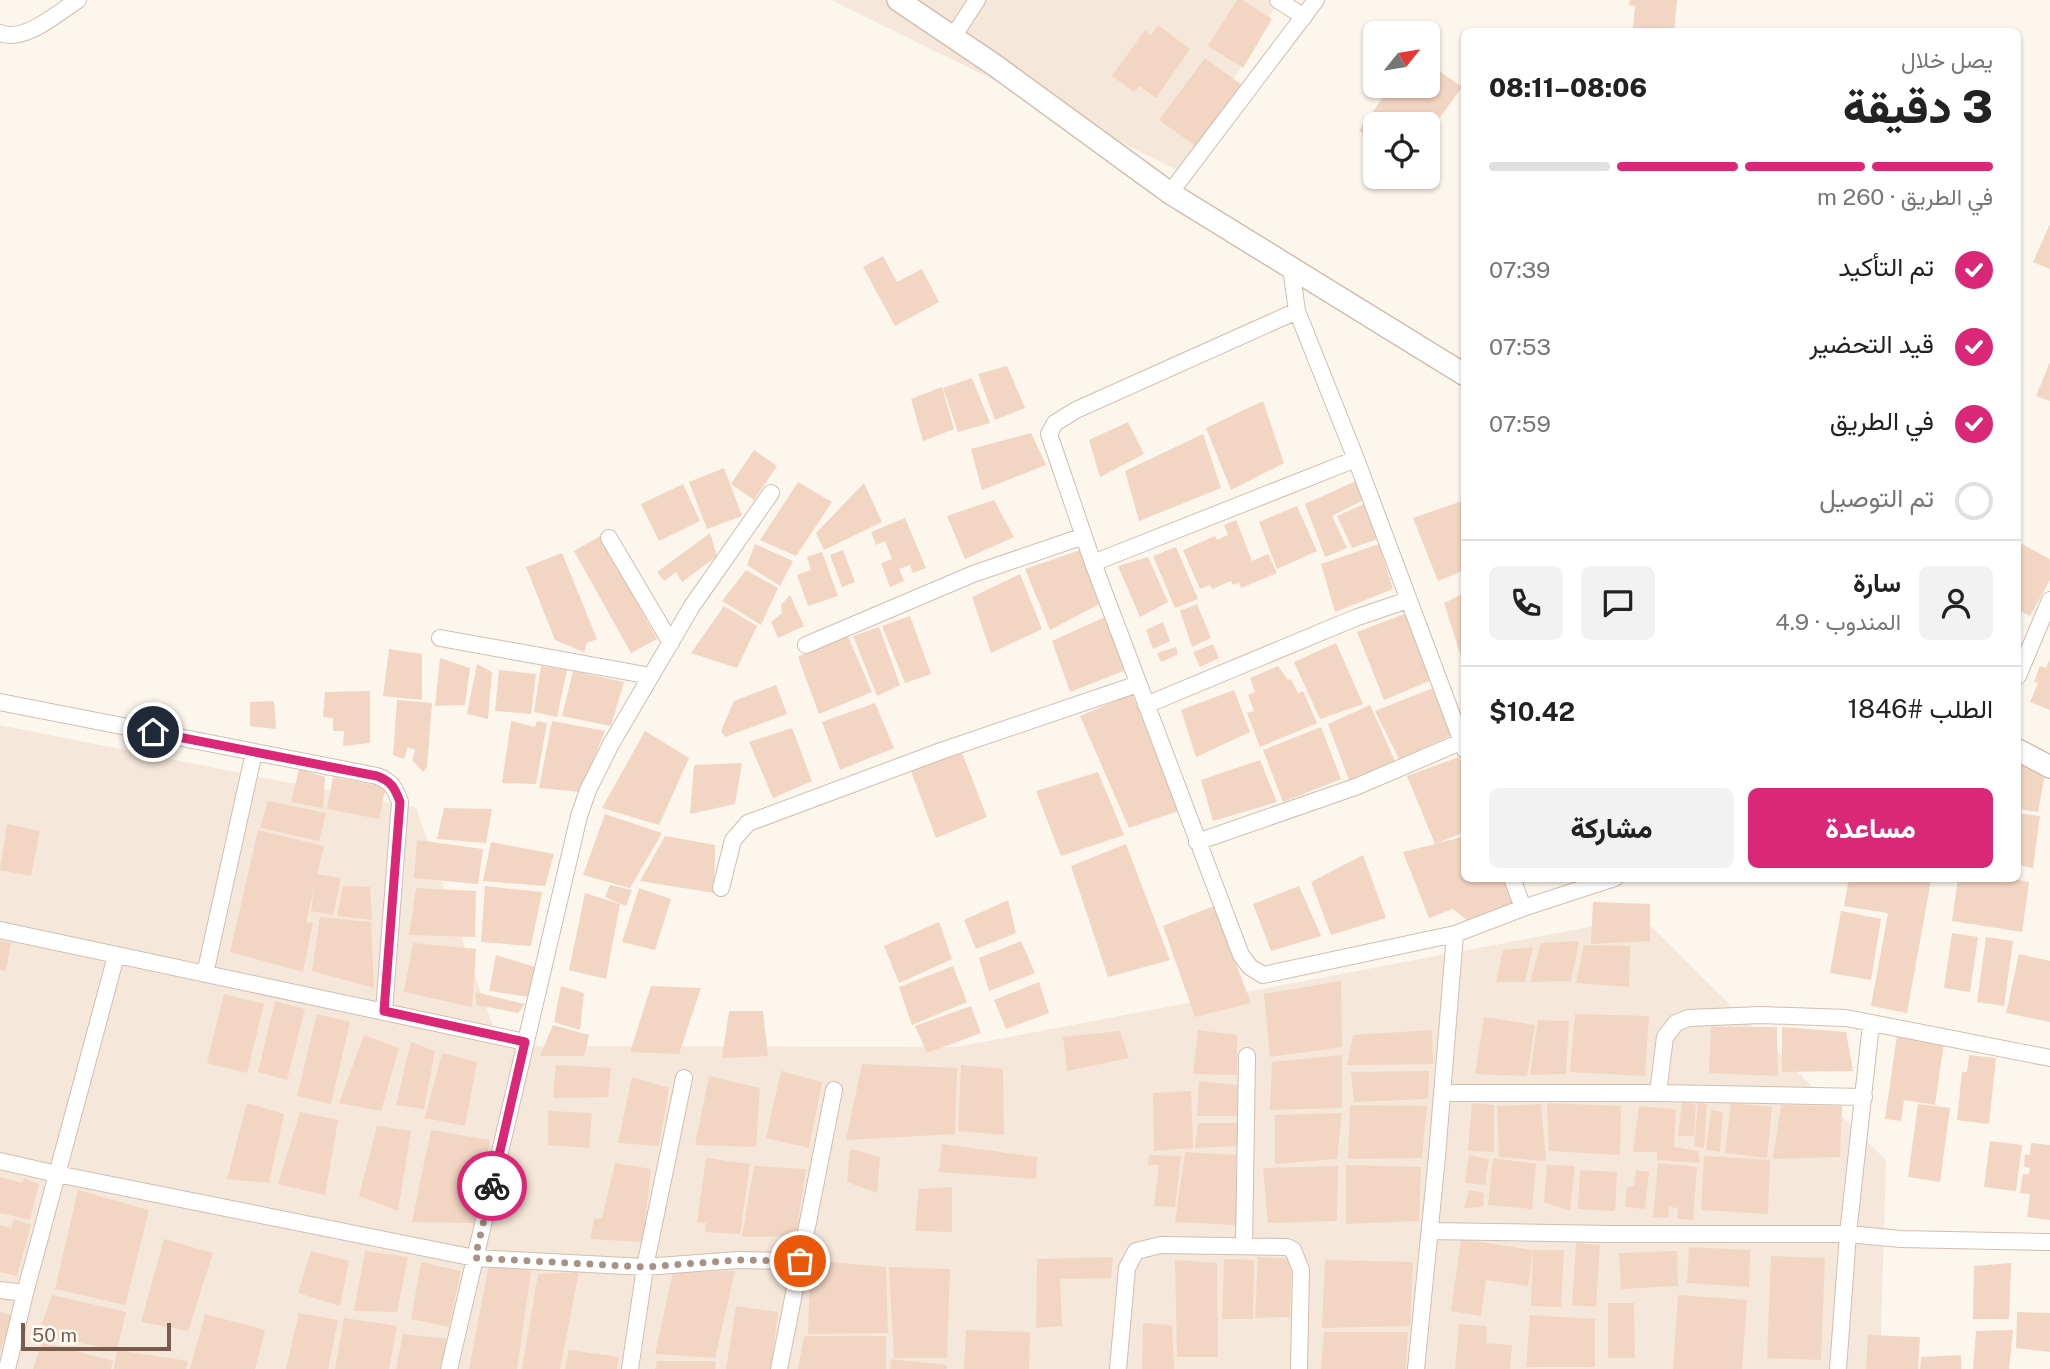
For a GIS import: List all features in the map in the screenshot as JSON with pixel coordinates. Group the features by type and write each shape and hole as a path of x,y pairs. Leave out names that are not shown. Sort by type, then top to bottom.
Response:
{"street":[{"path":"0,33 18,35 78,0"},
{"path":"898,0 1170,193 1461,373"},
{"path":"953,37 977,0"},
{"path":"1278,0 1304,17"},
{"path":"1170,193 1316,0"},
{"path":"1292,268 1297,311 1461,736"},
{"path":"1297,311 1076,410 1055,423 1049,434 1093,562 1241,955 1250,967 1263,975 1455,934 1603,882"},
{"path":"1093,562 1356,459"},
{"path":"449,1369 579,816 588,790 611,744 692,606 771,493"},
{"path":"806,645 973,574 1084,536"},
{"path":"609,538 671,643"},
{"path":"1146,705 1355,618 1408,600"},
{"path":"2021,669 2050,600"},
{"path":"440,638 651,676"},
{"path":"721,888 733,840 748,823 941,751 1138,684"},
{"path":"0,702 387,780 395,788 400,802 384,1011"},
{"path":"1197,842 1358,786 1461,745"},
{"path":"205,974 254,752"},
{"path":"2021,752 2050,767"},
{"path":"1513,882 1523,908"},
{"path":"0,930 525,1042"},
{"path":"1416,1369 1455,934"},
{"path":"7,1369 116,956"},
{"path":"1658,1093 1665,1037 1676,1023 1688,1018 1761,1015 1846,1018 2050,1058"},
{"path":"1838,1369 1848,1234 1871,1024"},
{"path":"1244,1246 1247,1056"},
{"path":"630,1369 645,1267 684,1078"},
{"path":"779,1369 834,1090"},
{"path":"1442,1093 1864,1097"},
{"path":"0,1161 475,1258 645,1267 738,1260 800,1261"},
{"path":"1430,1231 1848,1234 1901,1239 2050,1242"},
{"path":"1118,1369 1127,1268 1136,1251 1161,1245 1287,1247 1297,1256 1301,1270 1299,1369"},
{"path":"0,1290 25,1293"}],"shaded area":[{"path":"831,0 1279,0 1181,172"},
{"path":"0,725 416,808 500,1046 956,1047 1642,917 1886,1160 1880,1369 0,1369"}],"building":[{"path":"1237,0 1242,0 1272,19 1243,68 1208,46"},
{"path":"1630,0 1677,0 1674,28 1633,28 1635,6 1629,5"},
{"path":"1158,25 1190,49 1156,98 1139,86 1134,92 1112,76 1145,30 1151,35"},
{"path":"1205,58 1242,85 1197,147 1159,120"},
{"path":"1440,71 1461,86 1440,117 1440,112 1373,112 1382,98 1440,98"},
{"path":"2050,224 2050,269 2033,262"},
{"path":"883,256 897,282 922,269 939,302 895,326 863,267"},
{"path":"2050,362 2050,401 2036,396"},
{"path":"1007,366 1025,408 995,420 978,374"},
{"path":"972,378 990,423 958,432 943,388"},
{"path":"942,387 954,429 923,441 911,399"},
{"path":"1263,401 1284,463 1231,490 1206,428"},
{"path":"1128,422 1144,454 1100,477 1089,440"},
{"path":"1031,433 1046,465 982,490 971,449"},
{"path":"1203,434 1221,488 1139,521 1125,471"},
{"path":"754,450 777,466 754,500 731,484"},
{"path":"724,468 742,516 707,529 689,482"},
{"path":"1356,481 1365,499 1332,516 1347,548 1325,557 1305,504"},
{"path":"798,482 832,502 796,556 760,540"},
{"path":"864,483 882,522 824,550 816,533"},
{"path":"683,484 700,521 659,541 641,504"},
{"path":"994,500 1014,537 965,559 947,516"},
{"path":"1461,501 1461,572 1438,581 1413,518"},
{"path":"1366,503 1380,538 1352,548 1337,516"},
{"path":"1297,506 1317,551 1277,569 1259,522"},
{"path":"905,518 926,568 913,573 910,565 899,569 904,581 890,587 881,563 892,559 885,541 876,545 871,532"},
{"path":"1236,520 1252,561 1268,554 1277,573 1241,588 1239,583 1233,585 1231,581 1212,589 1210,585 1200,589 1183,550 1215,536 1217,540 1228,535 1224,525"},
{"path":"710,533 717,556 682,582 676,572 664,581 657,572"},
{"path":"600,536 657,639 631,653 574,551"},
{"path":"755,544 793,561 780,586 747,565"},
{"path":"1379,544 1393,589 1335,612 1321,564"},
{"path":"2021,544 2050,559 2050,580 2030,616 2021,612"},
{"path":"1176,547 1198,599 1175,608 1153,556"},
{"path":"843,550 855,582 842,587 830,555"},
{"path":"1080,550 1101,603 1050,630 1025,569"},
{"path":"822,552 838,596 808,606 797,575 811,570 807,557"},
{"path":"562,553 597,639 587,643 584,652 555,640 526,567"},
{"path":"1148,557 1168,602 1140,617 1118,566"},
{"path":"746,570 778,588 761,625 722,601"},
{"path":"1020,574 1042,629 991,653 972,597"},
{"path":"790,595 804,626 778,638 771,622 782,613 781,605"},
{"path":"1461,595 1461,657 1444,603"},
{"path":"1197,604 1211,638 1192,647 1180,611"},
{"path":"724,606 757,626 737,668 691,653"},
{"path":"1407,613 1434,679 1384,700 1357,632"},
{"path":"910,616 931,674 905,683 882,626"},
{"path":"1105,617 1126,670 1070,692 1052,641"},
{"path":"1163,622 1170,641 1153,649 1146,630"},
{"path":"879,627 900,685 877,696 853,636"},
{"path":"846,632 872,692 819,714 798,657"},
{"path":"1336,643 1363,704 1320,719 1294,662"},
{"path":"1213,644 1219,658 1200,667 1193,652"},
{"path":"1176,647 1178,654 1161,662 1157,653"},
{"path":"389,649 422,654 422,700 383,696"},
{"path":"440,658 470,668 465,705 435,706"},
{"path":"2050,659 2050,710 2030,702 2038,683 2034,682 2040,666 2046,668"},
{"path":"477,664 492,672 488,719 467,714"},
{"path":"541,666 567,670 557,717 534,712"},
{"path":"1278,666 1288,680 1291,679 1298,693 1303,691 1317,723 1260,747 1247,713 1254,711 1248,695 1255,692 1250,678"},
{"path":"499,670 536,674 531,714 495,711"},
{"path":"573,671 624,682 611,726 562,716"},
{"path":"776,685 787,714 725,737 721,731 734,701"},
{"path":"1433,688 1452,735 1399,759 1375,711"},
{"path":"1234,690 1250,732 1196,757 1181,710"},
{"path":"370,691 370,743 343,746 344,731 333,731 333,718 323,717 325,692"},
{"path":"1132,694 1181,810 1129,828 1080,716"},
{"path":"397,700 432,703 427,767 423,772 412,760 415,750 408,747 404,759 393,755"},
{"path":"274,701 276,729 250,726 250,702"},
{"path":"875,703 894,748 840,770 822,722"},
{"path":"1370,705 1395,761 1349,780 1328,724"},
{"path":"511,721 535,727 537,721 547,723 536,784 502,783"},
{"path":"552,721 605,731 580,792 539,788"},
{"path":"1321,727 1341,779 1283,802 1263,750"},
{"path":"792,728 812,781 773,798 749,742"},
{"path":"645,731 689,758 659,825 602,808"},
{"path":"962,753 987,817 936,838 911,771"},
{"path":"1459,757 1461,834 1435,844 1407,776"},
{"path":"1260,760 1277,802 1213,821 1201,780"},
{"path":"2021,761 2046,768 2038,812 2021,809"},
{"path":"742,763 735,804 690,814 694,765"},
{"path":"299,769 325,777 323,808 291,802"},
{"path":"1098,772 1124,835 1061,856 1036,791"},
{"path":"333,777 386,787 379,819 327,809"},
{"path":"268,801 326,813 319,841 260,828"},
{"path":"444,808 492,809 486,843 437,839"},
{"path":"2021,813 2040,816 2033,868 2021,866"},
{"path":"605,814 662,833 630,888 583,875"},
{"path":"7,824 40,831 31,876 0,870"},
{"path":"258,830 324,846 317,874 341,878 333,915 311,911 315,885 306,922 313,923 303,972 230,952"},
{"path":"665,836 715,845 714,893 640,881"},
{"path":"1461,837 1461,882 1510,882 1518,904 1468,921 1453,909 1429,918 1403,852"},
{"path":"417,840 483,849 478,884 414,878"},
{"path":"491,842 554,854 545,886 483,881"},
{"path":"1126,844 1170,960 1108,977 1071,866"},
{"path":"1363,855 1386,918 1331,935 1311,882"},
{"path":"1848,882 1931,882 1907,1013 1871,1006 1888,913 1844,906"},
{"path":"1957,882 2029,882 2022,932 1952,921"},
{"path":"610,885 632,890 626,906 605,897"},
{"path":"343,886 370,887 372,920 337,916"},
{"path":"485,886 542,892 531,946 481,942"},
{"path":"1299,886 1321,936 1271,951 1253,904"},
{"path":"416,888 476,891 475,937 409,935"},
{"path":"639,888 671,899 655,950 622,942"},
{"path":"585,893 620,904 606,979 569,970"},
{"path":"1008,900 1016,933 976,949 964,920"},
{"path":"1593,902 1650,904 1650,941 1591,944"},
{"path":"1214,906 1251,1003 1195,1017 1163,926"},
{"path":"1841,911 1881,919 1871,980 1830,973"},
{"path":"320,917 371,922 374,988 312,971"},
{"path":"939,922 952,959 899,983 884,946"},
{"path":"1952,933 1978,937 1970,992 1944,988"},
{"path":"1986,937 2013,941 2004,1006 1977,1002"},
{"path":"0,941 11,943 6,971 0,970"},
{"path":"1021,941 1035,973 989,991 979,958"},
{"path":"1579,941 1571,981 1530,982 1541,943"},
{"path":"413,943 476,949 472,1007 404,992"},
{"path":"1584,945 1630,946 1629,987 1576,983"},
{"path":"1533,947 1525,982 1496,982 1503,950"},
{"path":"2019,954 2050,961 2050,1022 2006,1013"},
{"path":"496,955 535,967 530,997 489,991"},
{"path":"953,966 967,1002 912,1025 899,987"},
{"path":"1341,981 1342,1047 1270,1057 1264,994"},
{"path":"1039,982 1049,1013 1006,1029 994,1000"},
{"path":"561,986 584,993 580,1030 554,1022"},
{"path":"651,986 701,988 679,1054 630,1052"},
{"path":"475,992 525,1004 518,1013 477,1005"},
{"path":"224,994 264,1004 247,1073 207,1063"},
{"path":"275,1001 305,1009 287,1080 258,1072"},
{"path":"971,1006 981,1033 927,1053 915,1026"},
{"path":"729,1011 763,1011 768,1056 722,1058"},
{"path":"317,1014 350,1022 331,1104 297,1096"},
{"path":"1575,1014 1649,1016 1645,1076 1570,1072"},
{"path":"1484,1017 1535,1025 1527,1076 1475,1074"},
{"path":"1538,1020 1569,1021 1566,1074 1530,1075"},
{"path":"553,1025 589,1035 584,1056 540,1056"},
{"path":"1711,1027 1777,1027 1778,1076 1709,1073"},
{"path":"1782,1027 1846,1032 1853,1071 1782,1072"},
{"path":"1198,1030 1237,1035 1237,1075 1193,1074"},
{"path":"1432,1030 1433,1064 1347,1065 1353,1035"},
{"path":"1120,1031 1129,1058 1067,1071 1063,1037"},
{"path":"364,1035 399,1048 381,1111 339,1103"},
{"path":"1897,1035 1944,1042 1935,1105 1904,1100 1901,1121 1885,1119"},
{"path":"411,1042 435,1051 424,1109 396,1105"},
{"path":"442,1053 477,1062 465,1126 425,1118"},
{"path":"1342,1055 1342,1108 1270,1110 1272,1062"},
{"path":"1969,1055 1996,1058 1989,1124 1957,1120 1962,1072 1967,1072"},
{"path":"862,1064 957,1068 955,1134 846,1140"},
{"path":"556,1065 611,1068 608,1097 553,1098"},
{"path":"961,1065 1003,1069 1004,1135 958,1131"},
{"path":"781,1071 822,1082 809,1148 766,1138"},
{"path":"1429,1071 1428,1099 1354,1102 1351,1072"},
{"path":"709,1076 760,1088 756,1147 695,1145"},
{"path":"632,1077 669,1088 659,1146 618,1143"},
{"path":"1199,1081 1237,1085 1237,1116 1197,1116"},
{"path":"1191,1091 1193,1148 1154,1151 1153,1093"},
{"path":"1682,1102 1696,1104 1694,1136 1678,1136"},
{"path":"1698,1102 1707,1104 1704,1148 1694,1146"},
{"path":"247,1103 284,1114 269,1183 227,1179"},
{"path":"1472,1103 1494,1105 1494,1152 1468,1151"},
{"path":"1547,1103 1621,1106 1620,1155 1549,1151"},
{"path":"1731,1103 1772,1107 1767,1158 1725,1153"},
{"path":"1541,1104 1546,1161 1499,1157 1497,1106"},
{"path":"1918,1104 1950,1108 1940,1182 1908,1177"},
{"path":"1350,1105 1427,1106 1422,1158 1348,1159"},
{"path":"1781,1105 1842,1106 1840,1157 1773,1159"},
{"path":"1639,1106 1676,1109 1674,1147 1698,1151 1700,1163 1657,1160 1657,1152 1633,1152"},
{"path":"1711,1110 1723,1112 1720,1152 1706,1150"},
{"path":"548,1111 592,1113 589,1148 548,1145"},
{"path":"300,1112 338,1120 325,1195 278,1184"},
{"path":"1342,1113 1337,1159 1275,1164 1275,1115"},
{"path":"1198,1123 1238,1123 1239,1146 1195,1148"},
{"path":"377,1126 411,1131 398,1211 359,1196"},
{"path":"431,1130 490,1140 474,1223 412,1222"},
{"path":"1990,1141 2022,1145 2016,1191 1984,1187"},
{"path":"2031,1143 2050,1145 2050,1220 2027,1217 2030,1194 2020,1193 2023,1174 2029,1174 2030,1168 2024,1167 2025,1154 2030,1155"},
{"path":"942,1144 1037,1157 1036,1179 939,1172"},
{"path":"850,1149 880,1157 877,1193 847,1182"},
{"path":"1185,1152 1236,1155 1236,1225 1175,1222"},
{"path":"1149,1155 1181,1156 1175,1207 1154,1206 1159,1165 1148,1165"},
{"path":"1469,1155 1489,1159 1485,1185 1465,1183"},
{"path":"1704,1156 1770,1160 1768,1214 1701,1210"},
{"path":"706,1158 750,1164 740,1234 705,1232 706,1223 697,1222"},
{"path":"1493,1158 1536,1164 1532,1209 1488,1205"},
{"path":"615,1163 651,1169 643,1242 590,1239 594,1219 602,1218"},
{"path":"1658,1163 1697,1167 1693,1220 1677,1219 1678,1208 1669,1207 1668,1218 1653,1217"},
{"path":"1346,1165 1421,1167 1419,1221 1346,1224"},
{"path":"1547,1165 1575,1166 1570,1211 1544,1202"},
{"path":"754,1166 806,1169 796,1236 742,1237"},
{"path":"1338,1166 1337,1221 1268,1223 1263,1168"},
{"path":"1580,1170 1617,1172 1615,1211 1578,1209"},
{"path":"1636,1170 1649,1172 1645,1209 1625,1207 1627,1187 1634,1186"},
{"path":"0,1177 22,1183 24,1178 39,1184 30,1220 0,1213"},
{"path":"952,1187 952,1232 915,1231 919,1189"},
{"path":"78,1190 149,1210 125,1305 55,1289"},
{"path":"1469,1190 1484,1193 1483,1207 1464,1208"},
{"path":"14,1219 31,1225 17,1276 0,1272 0,1225 11,1228"},
{"path":"164,1239 213,1253 188,1331 141,1322"},
{"path":"1461,1239 1533,1250 1528,1286 1486,1280 1481,1316 1451,1311"},
{"path":"1576,1243 1600,1245 1596,1307 1572,1305"},
{"path":"1689,1247 1750,1250 1749,1287 1687,1283"},
{"path":"1533,1250 1564,1250 1561,1307 1531,1306"},
{"path":"311,1251 349,1261 340,1306 298,1293"},
{"path":"365,1251 408,1257 397,1312 354,1311"},
{"path":"1677,1251 1678,1286 1621,1289 1619,1253"},
{"path":"1771,1256 1825,1258 1821,1360 1767,1358"},
{"path":"1113,1257 1111,1278 1060,1279 1062,1326 1036,1328 1037,1259"},
{"path":"1258,1257 1292,1259 1290,1317 1255,1318"},
{"path":"1175,1260 1217,1263 1218,1357 1177,1357"},
{"path":"1224,1260 1254,1260 1253,1319 1222,1319"},
{"path":"1325,1260 1413,1262 1410,1326 1322,1328"},
{"path":"820,1261 886,1267 888,1333 808,1334 810,1270"},
{"path":"421,1262 461,1271 449,1327 411,1319"},
{"path":"2011,1263 2009,1319 1973,1319 1974,1266"},
{"path":"489,1265 531,1271 517,1369 469,1369"},
{"path":"889,1267 950,1269 947,1358 894,1358"},
{"path":"735,1271 715,1358 655,1354 673,1272"},
{"path":"579,1272 560,1369 522,1369 538,1274"},
{"path":"52,1295 126,1312 117,1350 38,1335"},
{"path":"1678,1295 1747,1300 1742,1369 1673,1369"},
{"path":"1608,1303 1634,1303 1635,1358 1608,1358"},
{"path":"736,1306 778,1312 771,1369 726,1369"},
{"path":"0,1312 12,1315 1,1350 0,1350"},
{"path":"2017,1312 2050,1313 2050,1352 2016,1348"},
{"path":"299,1313 338,1320 328,1369 286,1369"},
{"path":"205,1314 265,1330 255,1369 190,1369"},
{"path":"1530,1315 1595,1319 1595,1367 1526,1367"},
{"path":"344,1318 397,1326 389,1369 335,1369"},
{"path":"1143,1323 1172,1325 1174,1369 1142,1369"},
{"path":"1459,1324 1487,1326 1486,1343 1512,1345 1510,1369 1455,1369"},
{"path":"966,1330 1030,1332 1029,1369 964,1369"},
{"path":"2013,1330 2009,1369 1973,1369 1976,1331"},
{"path":"1324,1332 1408,1332 1406,1369 1321,1369"},
{"path":"403,1334 449,1339 443,1369 396,1369"},
{"path":"1868,1335 1920,1337 1918,1369 1866,1369"},
{"path":"804,1336 886,1336 886,1369 798,1369"},
{"path":"42,1342 113,1361 111,1369 33,1369"},
{"path":"117,1350 188,1361 186,1369 114,1369"},
{"path":"569,1350 619,1357 617,1369 565,1369"},
{"path":"1961,1355 1961,1369 1920,1369 1921,1357"},
{"path":"891,1359 947,1365 947,1369 890,1369"},
{"path":"657,1361 716,1361 715,1369 655,1369"}],"way so far":[{"path":"492,1186 475,1258 645,1267 738,1260 800,1261"}],"route":[{"path":"153,732 377,776 387,780 395,788 400,802 384,1011 525,1042 492,1186"}]}
